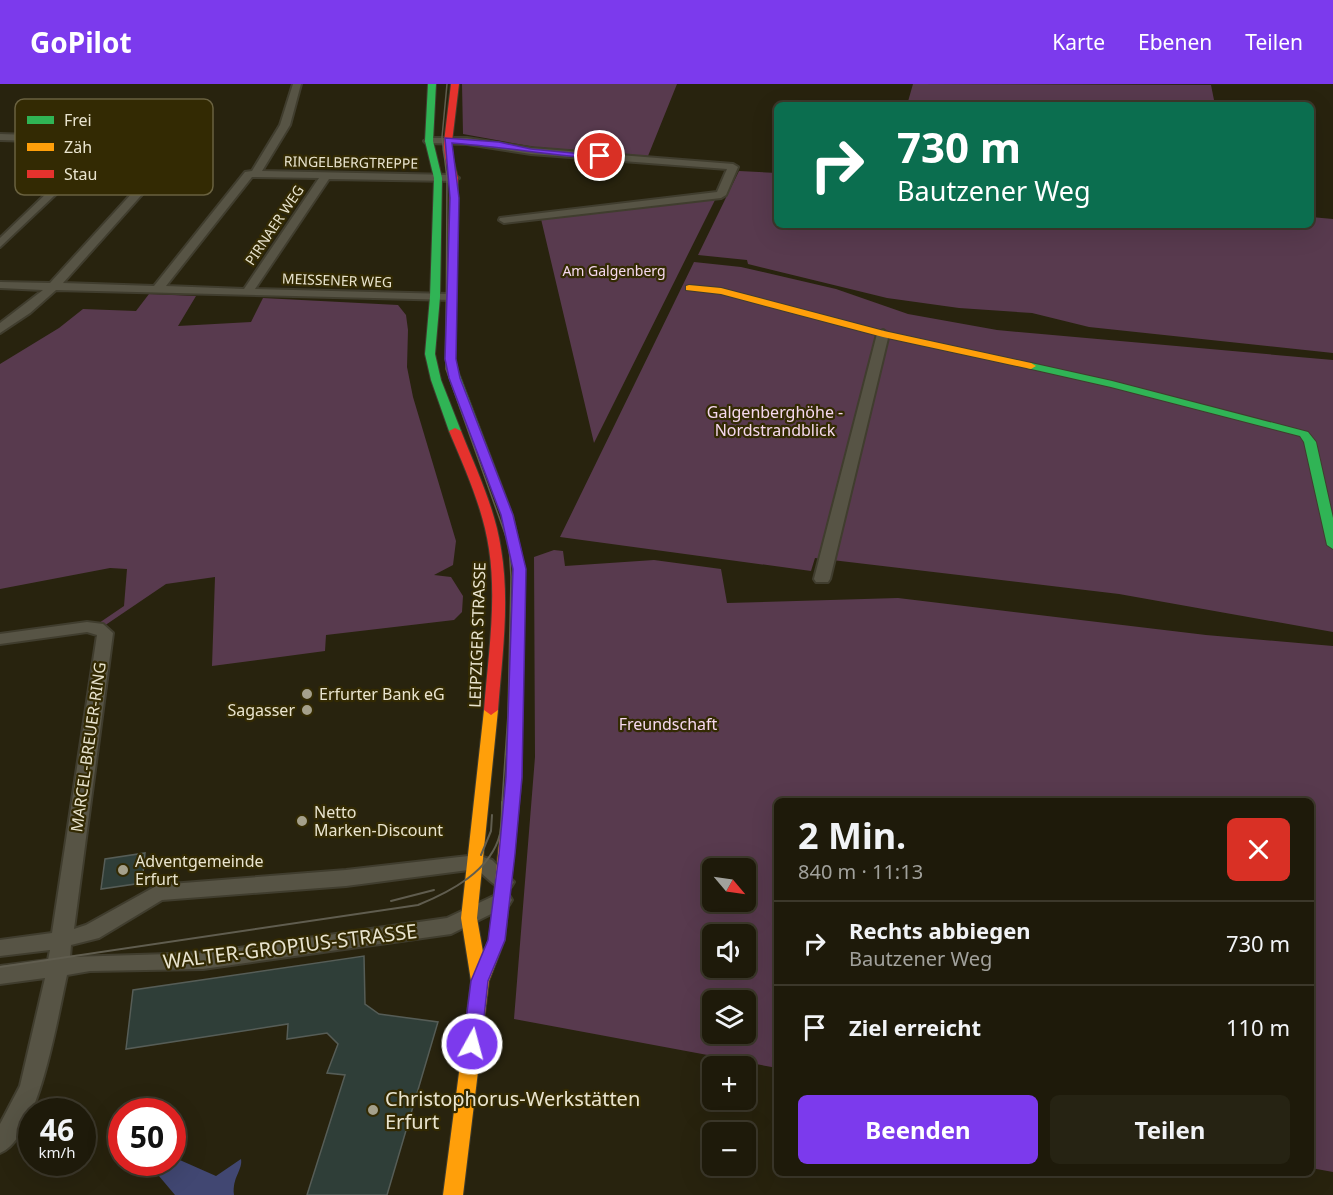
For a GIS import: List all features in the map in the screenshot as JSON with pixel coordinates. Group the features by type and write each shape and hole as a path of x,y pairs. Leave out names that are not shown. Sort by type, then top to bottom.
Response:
{"main road":[{"name":"LEIPZIGER STRASSE","path":"432,84 429,141 438,178 435,297 430,354 436,380 484,507 495,547 498,573 490,729 469,918 480,981"},
{"name":"LEIPZIGER STRASSE","path":"453,1195 480,981 497,940 503,891 514,777 519,569 507,515 455,378 450,359 454,178 447,150 455,84"},
{"path":"689,288 721,291 884,334 1112,384 1293,429 1304,434 1310,442 1333,544"}],"street":[{"path":"157,290 252,174 285,125 297,84"},
{"path":"0,137 15,137"},
{"path":"429,141 448,140 499,144 531,151 733,168 721,195 504,220"},
{"name":"RINGELBERGTREPPE","path":"252,174 454,178"},
{"name":"PIRNAER WEG","path":"242,292 326,175"},
{"path":"0,244 50,195"},
{"path":"0,329 27,311 54,287 136,195"},
{"name":"MEISSENER WEG","path":"0,285 196,291 203,294 242,292 452,298"},
{"path":"822,579 884,334"},
{"name":"MARCEL-BREUER-RING","path":"0,639 87,627 97,628 105,633 58,967 31,1087 6,1136 0,1142"},
{"path":"0,948 61,940 92,932 158,893 346,878 477,862 503,891"},
{"name":"WALTER-GROPIUS-STRASSE","path":"0,975 90,963 203,961 451,926 469,918 503,891"}],"green space":[{"path":"462,84 677,84 648,156 535,147 463,134"},
{"path":"913,84 1211,85 1214,102 908,102"},
{"path":"739,171 774,173 774,228 1314,228 1314,217 1333,219 1333,353 1089,327 1032,313 959,308 887,298 748,264 747,260 698,255"},
{"name":"Am Galgenberg","path":"716,198 594,443 541,219"},
{"name":"Galgenberghöhe - Nordstrandblick","path":"694,262 741,267 836,289 908,314 997,330 1333,360 1333,632 1119,594 815,558 811,571 560,537"},
{"path":"149,294 196,296 178,326 251,322 263,298 398,305 406,315 407,367 413,397 456,541 453,565 434,575 451,577 463,596 462,612 454,620 326,635 325,651 212,666 215,577 166,584 104,626 99,623 124,606 127,569 110,568 0,589 0,364 59,328 83,309 136,311"},
{"name":"Freundschaft","path":"554,550 563,551 565,566 654,560 721,569 727,603 898,598 1206,635 1333,646 1333,1172 1314,1169 1314,798 774,798 774,1067 756,1064 756,1056 713,1056 514,1019 535,757 534,557"}],"water":[{"path":"241,1159 234,1195 175,1195 159,1176 186,1176 186,1163 216,1176"}],"building":[{"name":"Adventgemeinde Erfurt","path":"145,853 142,883 101,889 105,859"},
{"name":"Christophorus-Werkstätten Erfurt","path":"364,956 365,1004 379,1014 438,1022 387,1195 307,1195 345,1075 327,1073 338,1044 327,1033 287,1039 288,1024 126,1049 133,990"}],"tram line":[{"path":"447,84 442,137 447,178 446,369 509,545 511,577 508,714 502,803"},
{"path":"0,967 418,905 456,887 468,879 488,859 500,834 502,803"},
{"path":"481,855 491,831 492,815"},
{"path":"391,901 434,890"}],"traffic: fast":[{"path":"432,84 429,141 438,178 435,297 430,354 436,380 455,431"},
{"path":"1031,366 1112,384 1304,434 1310,442 1333,545"},
{"path":"454,373 507,515 519,569 515,734"}],"traffic: slow":[{"path":"689,288 721,291 883,334 1031,366"},
{"path":"480,981 469,918 491,710"},
{"path":"453,1195 480,981 497,940 514,777 515,734"}],"traffic: jam":[{"path":"454,373 450,359 454,178 447,150 455,84"},
{"path":"455,431 483,503 495,548 498,607 491,710"}],"place":[{"name":"Erfurter Bank eG","path":"307,694"},
{"name":"Sagasser","path":"307,710"},
{"name":"Netto Marken-Discount","path":"302,821"},
{"name":"Adventgemeinde Erfurt","path":"123,870"},
{"name":"Christophorus-Werkstätten Erfurt","path":"373,1110"}],"route":[{"path":"472,1044 480,981 497,940 507,854 514,777 519,569 507,515 455,378 450,359 454,178 447,150 448,140 499,144 531,151 600,156"}]}
